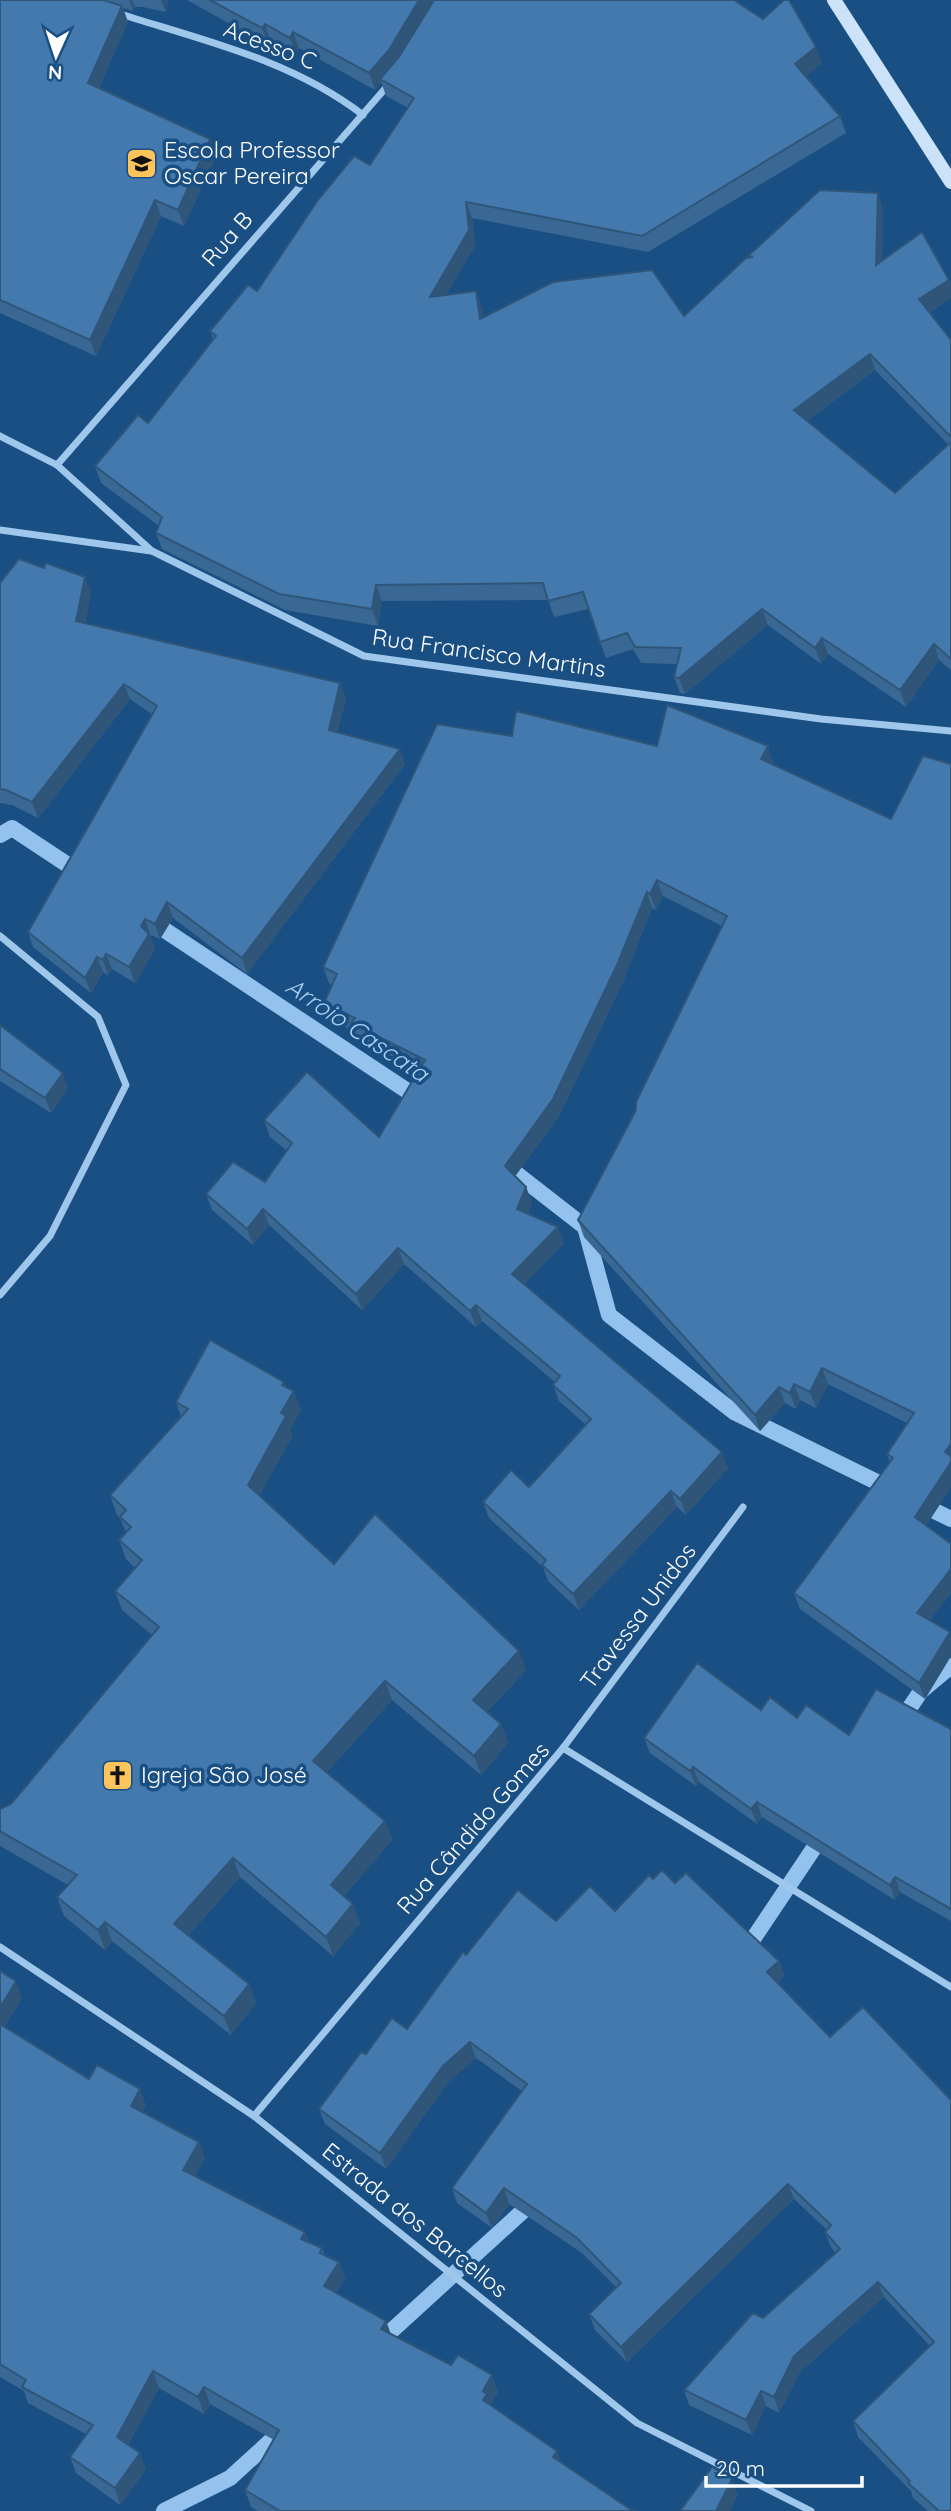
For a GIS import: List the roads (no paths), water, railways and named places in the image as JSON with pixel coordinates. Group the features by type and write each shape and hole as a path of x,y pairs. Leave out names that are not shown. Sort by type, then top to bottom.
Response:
{"main road":[{"path":"834,0 951,182"}],"street":[{"name":"Acesso C","path":"102,8 266,60 333,92 363,115"},
{"name":"Rua B","path":"57,465 393,79"},
{"name":"Rua Francisco Martins","path":"0,436 57,465 152,551 364,656 821,719 951,731"},
{"path":"0,530 152,551"},
{"path":"0,936 98,1017 126,1085 50,1236 0,1295"},
{"name":"Travessa Unidos","path":"563,1748 743,1507"},
{"name":"Rua Cândido Gomes","path":"254,2116 563,1748 951,1987"},
{"name":"Estrada dos Barcellos","path":"0,1947 254,2116 637,2423 811,2511"}],"waterway":[{"name":"Arroio Cascata","path":"0,835 12,828 83,875"},
{"name":"Arroio Cascata","path":"148,919 424,1102"},
{"name":"Arroio Cascata","path":"500,1161 585,1227 609,1315 734,1412 893,1490"},
{"name":"Arroio Cascata","path":"916,1502 951,1519"},
{"path":"898,1725 921,1691 951,1666"},
{"path":"743,1954 824,1833"},
{"path":"376,2345 536,2199"},
{"path":"164,2511 230,2478 287,2426"}],"place":[{"name":"Escola Professor Oscar Pereira","path":"141,163"},
{"name":"Igreja São José","path":"118,1775"}]}
